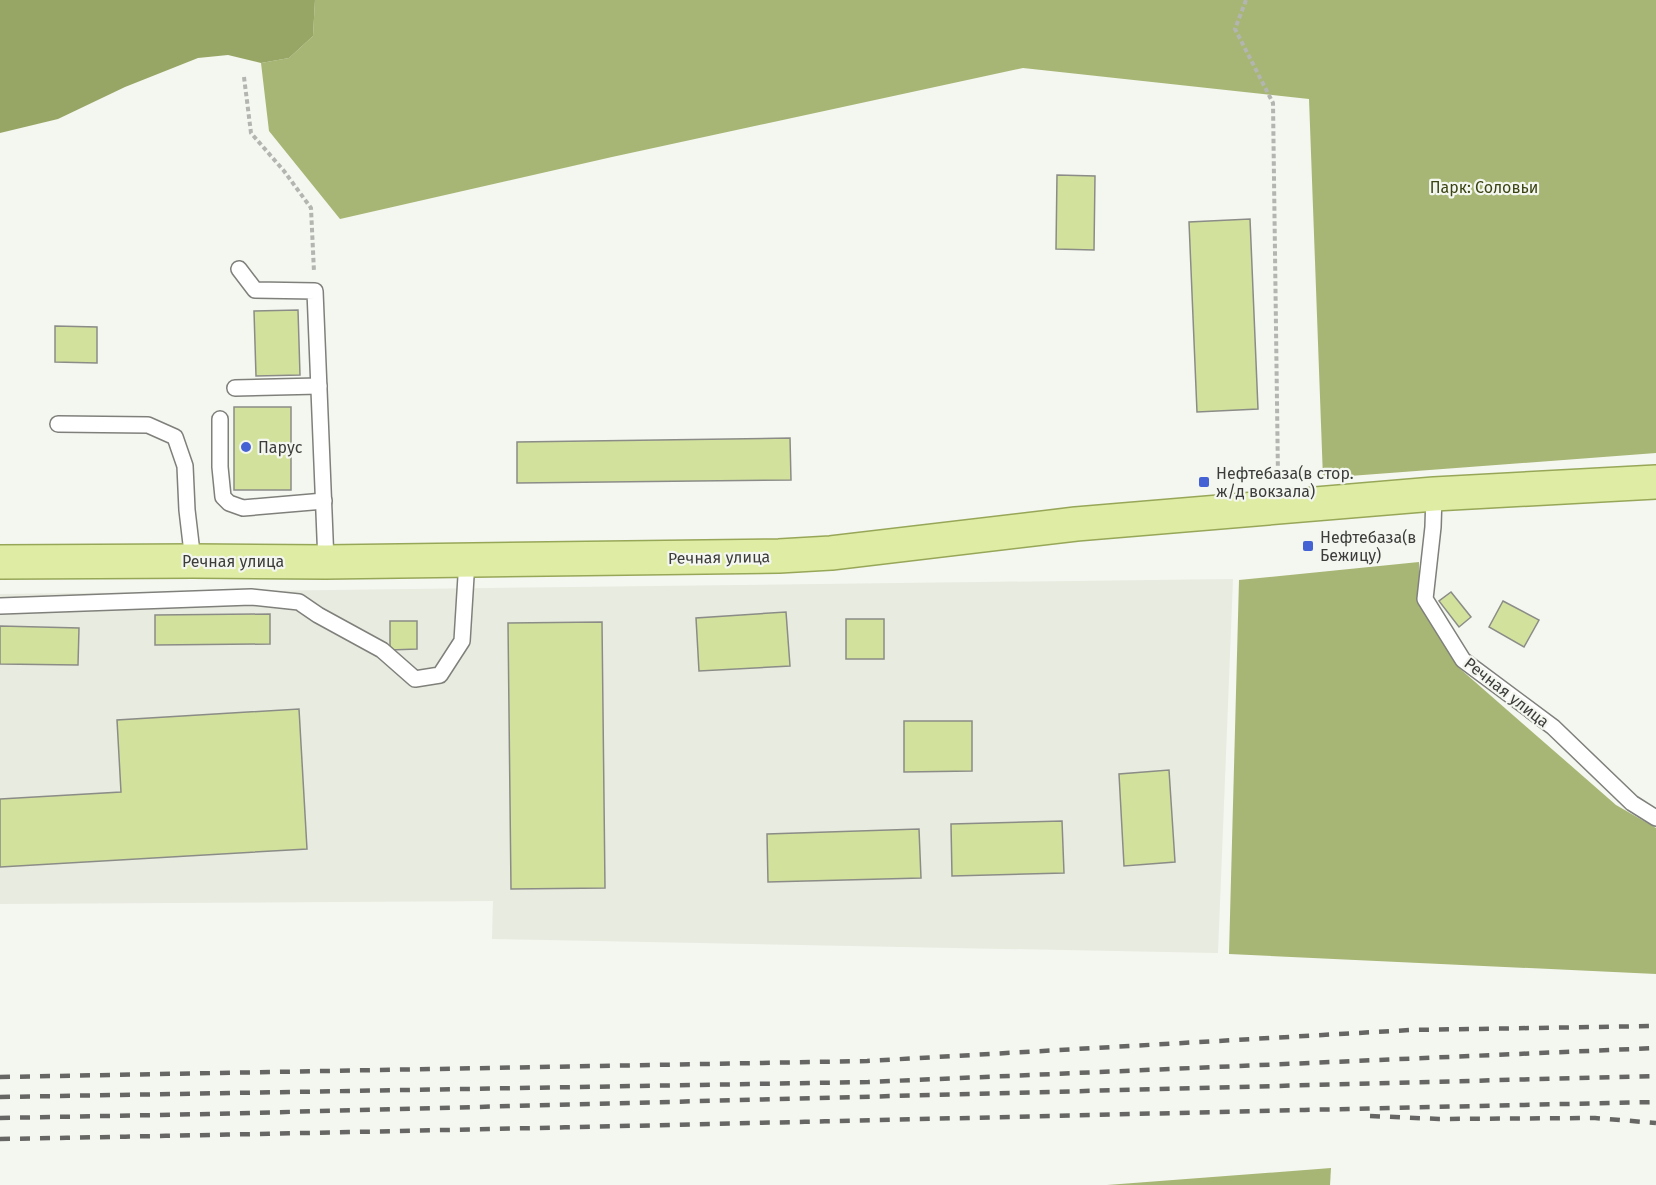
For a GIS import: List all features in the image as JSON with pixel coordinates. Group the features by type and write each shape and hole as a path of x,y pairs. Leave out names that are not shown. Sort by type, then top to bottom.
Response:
{"main road":[{"name":"Речная улица","path":"0,562 326,562 779,556 831,553 1076,524 1434,494 1656,483"}],"lane":[{"path":"239,269 255,290 315,291 326,562"},
{"path":"235,387 319,386"},
{"path":"220,419 220,467 223,498 229,503 243,508 324,501"},
{"path":"58,424 148,425 175,437 185,466 193,561"},
{"name":"Речная улица","path":"1434,494 1433,527 1425,599 1463,660 1552,727 1632,803 1656,818"},
{"path":"0,606 251,597 299,602 382,650 415,679 440,675 462,641 467,560"}],"path":[{"path":"1246,0 1235,29 1273,103 1279,508"},
{"path":"244,77 251,133 284,171 311,208 315,291"}],"shaded area":[{"path":"0,0 315,0 313,36 289,58 261,63 228,55 198,58 125,87 58,119 0,133"},
{"path":"1233,579 1218,953 492,939 493,901 0,904 0,594"}],"green space":[{"name":"Парк: Соловьи","path":"315,0 1656,0 1656,453 1323,478 1309,99 1023,68 612,157 340,219 269,131 261,63 289,58 313,36"},
{"path":"1419,562 1419,599 1458,667 1616,805 1656,828 1656,974 1229,954 1239,580"},
{"path":"1331,1168 1330,1185 1107,1185"}],"building":[{"path":"1057,175 1095,176 1094,250 1056,249"},
{"path":"1250,219 1258,409 1197,412 1189,222"},
{"path":"298,310 300,375 256,376 254,311"},
{"path":"55,326 97,327 97,363 55,362"},
{"path":"234,407 291,407 291,490 234,490"},
{"path":"790,438 791,480 517,483 517,442"},
{"path":"1451,592 1471,617 1459,627 1439,601"},
{"path":"1503,601 1539,620 1524,647 1489,627"},
{"path":"786,612 790,666 699,671 696,618"},
{"path":"270,614 270,644 155,645 155,615"},
{"path":"846,619 884,619 884,659 846,659"},
{"path":"390,621 417,621 417,649 390,650"},
{"path":"602,622 605,888 511,889 508,623"},
{"path":"0,626 79,628 78,665 0,664"},
{"path":"299,709 307,849 0,867 0,799 121,792 117,720"},
{"path":"904,721 972,721 972,771 904,772"},
{"path":"1169,770 1175,862 1124,866 1119,774"},
{"path":"1062,821 1064,873 952,876 951,824"},
{"path":"919,829 921,878 768,882 767,834"}],"railway":[{"path":"0,1077 867,1061 1410,1030 1656,1026"},
{"path":"0,1097 868,1082 1656,1048"},
{"path":"0,1118 1656,1076"},
{"path":"0,1139 1656,1102"},
{"path":"1370,1116 1439,1119 1595,1118 1656,1123"}],"place":[{"name":"Парус","path":"246,447"},
{"name":"Нефтебаза(в стор. ж/д вокзала)","path":"1204,482"},
{"name":"Нефтебаза(в Бежицу)","path":"1308,546"}]}
